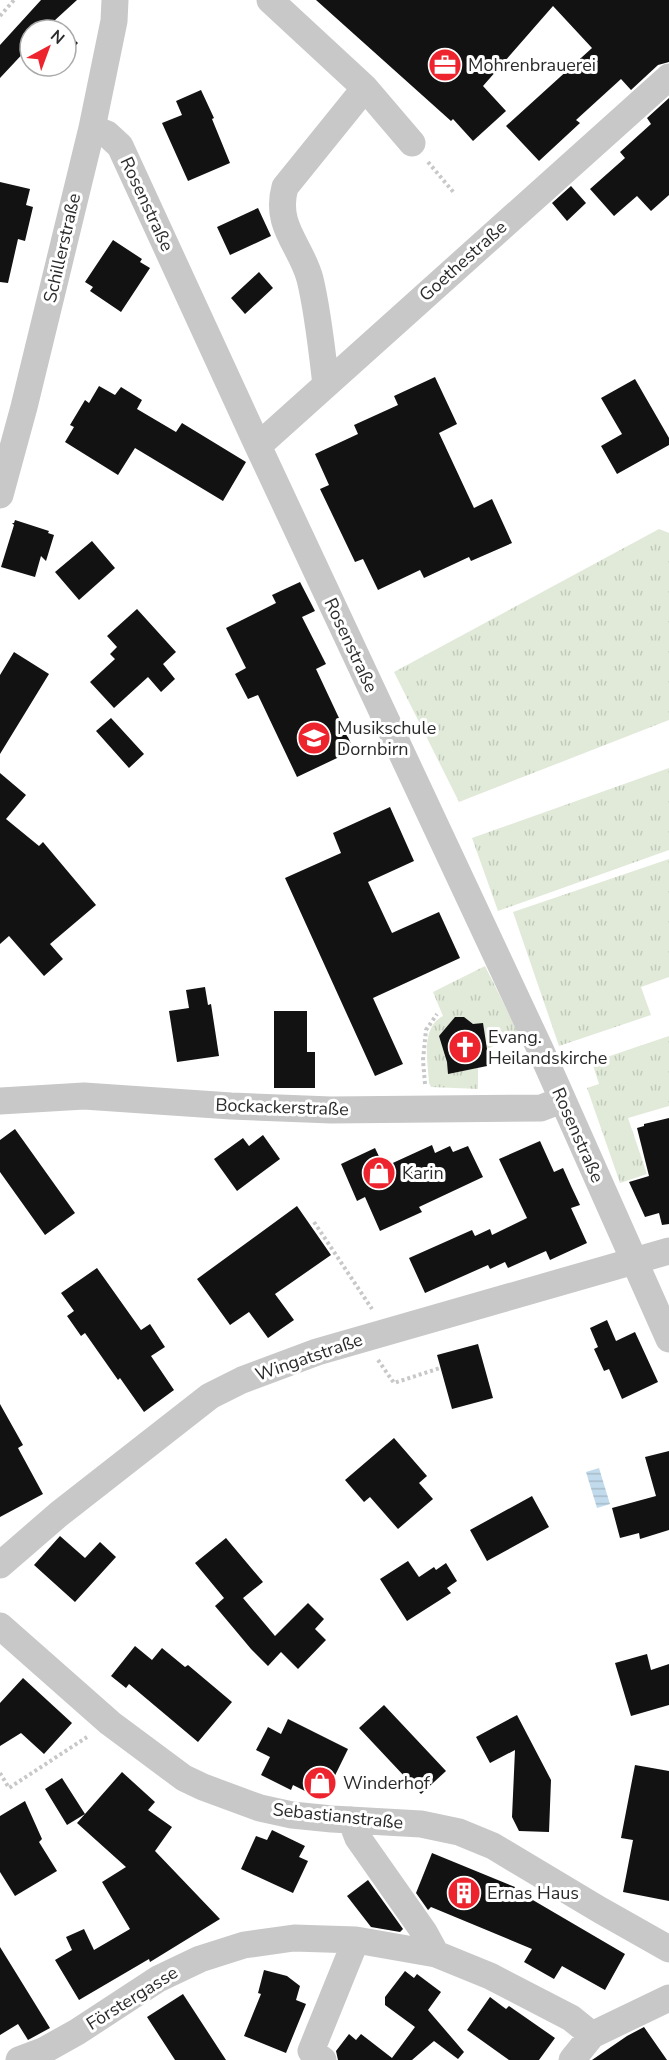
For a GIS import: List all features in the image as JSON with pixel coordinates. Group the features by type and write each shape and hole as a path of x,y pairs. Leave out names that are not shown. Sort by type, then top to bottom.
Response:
{"street":[{"name":"Schillerstraße","path":"0,495 24,407 92,128 114,21 115,0"},
{"path":"270,0 365,88 412,143"},
{"name":"Goethestraße","path":"258,446 669,76"},
{"path":"326,385 309,278 286,227 281,202 285,187 365,88"},
{"name":"Rosenstraße","path":"92,128 107,134 120,146 562,1100 669,1340"},
{"name":"Bockackerstraße","path":"0,1101 84,1096 331,1110 541,1108 562,1100"},
{"name":"Wingatstraße","path":"0,1565 59,1514 210,1396 242,1380 317,1352 669,1251"},
{"name":"Sebastianstraße","path":"0,1626 110,1722 184,1778 228,1798 292,1815 421,1824 459,1832 505,1853 669,1949"},
{"path":"351,1820 358,1838 424,1932 436,1954"},
{"name":"Förstergasse","path":"19,2060 43,2051 77,2032 158,1979 200,1959 244,1945 294,1938 356,1940 436,1954 490,1976 571,2018 592,2036"},
{"path":"323,2060 311,2051 356,1940"},
{"path":"572,2060 592,2036 669,1998"}],"path":[{"path":"0,15 14,0"},
{"path":"412,143 455,194"},
{"path":"430,1090 424,1083 425,1039 426,1030 437,1014"},
{"path":"314,1222 375,1335 394,1383 440,1368"},
{"path":"0,1773 9,1788 96,1731"}],"green space":[{"path":"659,529 669,533 669,720 459,802 394,672"},
{"path":"669,768 669,850 498,911 472,838"},
{"path":"669,859 669,977 641,987 651,1015 559,1046 513,912"},
{"path":"485,966 519,1034 487,1049 488,1052 478,1068 478,1089 431,1087 427,1056 428,1037 436,1021 443,1016 433,992"},
{"path":"669,1036 669,1106 628,1118 647,1174 620,1183 587,1088 599,1084 592,1062"}],"water":[{"path":"599,1468 610,1504 597,1508 586,1472"}],"building":[{"path":"41,0 77,0 57,18 25,18"},
{"name":"Mohrenbrauerei","path":"316,0 669,0 669,62 658,65 631,90 621,79 576,120 580,123 539,161 506,126 592,48 553,6 483,86 506,111 473,141 453,119 451,121"},
{"path":"18,25 18,59 0,78 0,45"},
{"path":"201,90 230,163 188,181 162,123 182,115 176,101"},
{"path":"669,98 669,195 651,211 637,196 614,216 590,189 625,158 620,152 651,124 647,118"},
{"path":"0,182 30,189 26,205 33,207 25,241 18,239 8,283 0,282"},
{"path":"571,186 586,203 567,221 552,203"},
{"path":"258,208 271,236 230,255 217,227"},
{"path":"113,240 142,259 140,262 150,268 121,312 90,291 93,287 85,282"},
{"path":"259,272 273,288 245,314 231,298"},
{"path":"435,377 457,424 439,433 474,508 492,499 512,543 471,561 469,557 424,578 420,570 378,590 363,559 355,562 320,489 329,485 315,454 358,434 354,425 398,405 394,396"},
{"path":"635,379 669,438 669,445 617,474 601,446 622,434 601,398"},
{"path":"99,386 115,395 121,387 142,400 137,409 176,432 182,423 246,462 223,501 135,448 118,475 65,442 74,427 70,425 85,400 89,403"},
{"path":"15,520 49,531 48,533 54,535 46,561 41,556 35,577 1,567 14,525 12,523"},
{"path":"92,541 115,568 79,600 55,572"},
{"path":"300,582 315,611 302,617 326,664 316,669 354,750 297,777 258,695 248,699 235,674 246,668 226,628 276,603 272,595"},
{"path":"137,609 176,652 163,664 175,679 161,692 148,677 114,708 90,682 115,659 110,654 117,647 107,636"},
{"path":"14,652 49,674 0,754 0,675"},
{"path":"111,718 144,754 129,768 96,731"},
{"path":"0,773 26,795 6,819 39,846 43,842 96,905 50,944 63,959 44,976 9,936 0,944"},
{"path":"390,807 414,861 368,882 392,933 439,912 460,958 373,998 403,1064 375,1076 285,878 341,853 333,833"},
{"path":"205,987 208,1005 211,1004 219,1056 177,1062 169,1011 189,1008 186,990"},
{"path":"274,1011 307,1011 307,1052 315,1052 315,1088 274,1088"},
{"name":"Evang. Heilandskirche","path":"455,1017 464,1017 473,1024 483,1023 492,1065 448,1074 439,1036"},
{"path":"669,1118 669,1224 662,1225 659,1213 645,1217 629,1182 649,1176 637,1128"},
{"path":"15,1129 75,1213 45,1235 0,1172 0,1140"},
{"path":"263,1135 280,1159 237,1191 214,1159 243,1138 249,1146"},
{"path":"540,1141 554,1172 563,1168 580,1205 571,1208 587,1243 550,1260 546,1251 508,1268 505,1262 490,1269 488,1265 425,1293 409,1258 472,1230 475,1236 490,1229 492,1235 527,1218 499,1159"},
{"path":"432,1145 435,1153 450,1146 453,1152 468,1146 483,1177 419,1207 422,1212 380,1231 365,1197 357,1201 341,1164 375,1148 384,1167"},
{"path":"297,1206 331,1255 275,1294 294,1320 268,1338 249,1312 230,1325 197,1279"},
{"path":"97,1268 141,1330 150,1324 165,1347 151,1356 174,1390 144,1412 85,1333 81,1336 67,1316 74,1311 61,1293"},
{"path":"607,1320 616,1341 635,1332 658,1382 622,1399 609,1369 604,1371 594,1349 598,1347 590,1328"},
{"path":"478,1344 493,1398 452,1409 437,1355"},
{"path":"0,1404 23,1445 18,1448 43,1494 0,1517"},
{"path":"394,1438 427,1476 419,1483 433,1499 398,1529 370,1497 364,1502 345,1480"},
{"path":"669,1451 669,1530 640,1539 639,1533 620,1538 612,1508 656,1496 645,1457"},
{"path":"532,1496 549,1527 487,1561 470,1530"},
{"path":"60,1536 85,1558 100,1542 116,1557 75,1602 34,1565"},
{"path":"226,1538 263,1582 243,1598 275,1636 308,1603 324,1619 315,1629 326,1640 298,1669 281,1652 268,1666 215,1606 224,1598 195,1563"},
{"path":"408,1561 419,1577 434,1567 436,1570 446,1563 457,1581 447,1588 451,1593 407,1621 380,1579"},
{"path":"135,1646 152,1660 162,1648 185,1667 188,1665 232,1702 198,1742 129,1684 126,1688 111,1676"},
{"path":"647,1654 651,1670 669,1664 669,1705 631,1716 615,1663"},
{"path":"23,1678 72,1723 44,1754 21,1733 0,1746 0,1703"},
{"path":"384,1705 446,1771 421,1794 359,1728"},
{"path":"517,1715 551,1780 549,1832 519,1831 512,1817 515,1750 490,1763 476,1737"},
{"path":"288,1719 348,1749 323,1800 293,1785 291,1790 261,1775 270,1757 256,1750 268,1727 281,1734"},
{"path":"635,1765 669,1771 669,1901 623,1892 633,1840 621,1838"},
{"path":"122,1772 155,1802 148,1810 172,1827 155,1851 220,1919 150,1962 149,1959 79,2000 55,1960 72,1950 66,1937 84,1929 94,1950 130,1929 102,1882 126,1867 77,1823"},
{"path":"62,1778 85,1814 67,1825 45,1789"},
{"path":"25,1801 42,1839 39,1842 57,1871 15,1896 0,1872 0,1816"},
{"path":"272,1830 305,1846 299,1857 308,1861 293,1893 241,1869 256,1836 267,1840"},
{"path":"432,1853 515,1887 514,1889 625,1954 605,1990 562,1966 554,1979 524,1962 532,1949 431,1907 428,1910 416,1893"},
{"path":"368,1880 403,1929 400,1932 371,1927 347,1896"},
{"path":"0,1947 50,2028 28,2040 18,2024 0,2035"},
{"path":"264,1970 287,1976 300,1986 296,2000 306,2004 286,2053 244,2036 261,1994 258,1993"},
{"path":"405,1971 414,1978 417,1974 441,1992 428,2010 464,2052 458,2059 434,2041 412,2060 338,2060 336,2051 349,2034 356,2040 361,2034 392,2058 415,2027 385,2005 385,1997"},
{"path":"183,1994 226,2060 175,2060 147,2017"},
{"path":"490,1997 506,2009 509,2006 555,2038 539,2060 509,2060 467,2030"},
{"path":"644,2027 667,2060 592,2060 627,2036"}],"place":[{"name":"Mohrenbrauerei","path":"445,65"},
{"name":"Musikschule Dornbirn","path":"314,738"},
{"name":"Evang. Heilandskirche","path":"465,1047"},
{"name":"Karin","path":"379,1173"},
{"name":"Winderhof","path":"320,1783"},
{"name":"Ernas Haus","path":"464,1893"}]}
